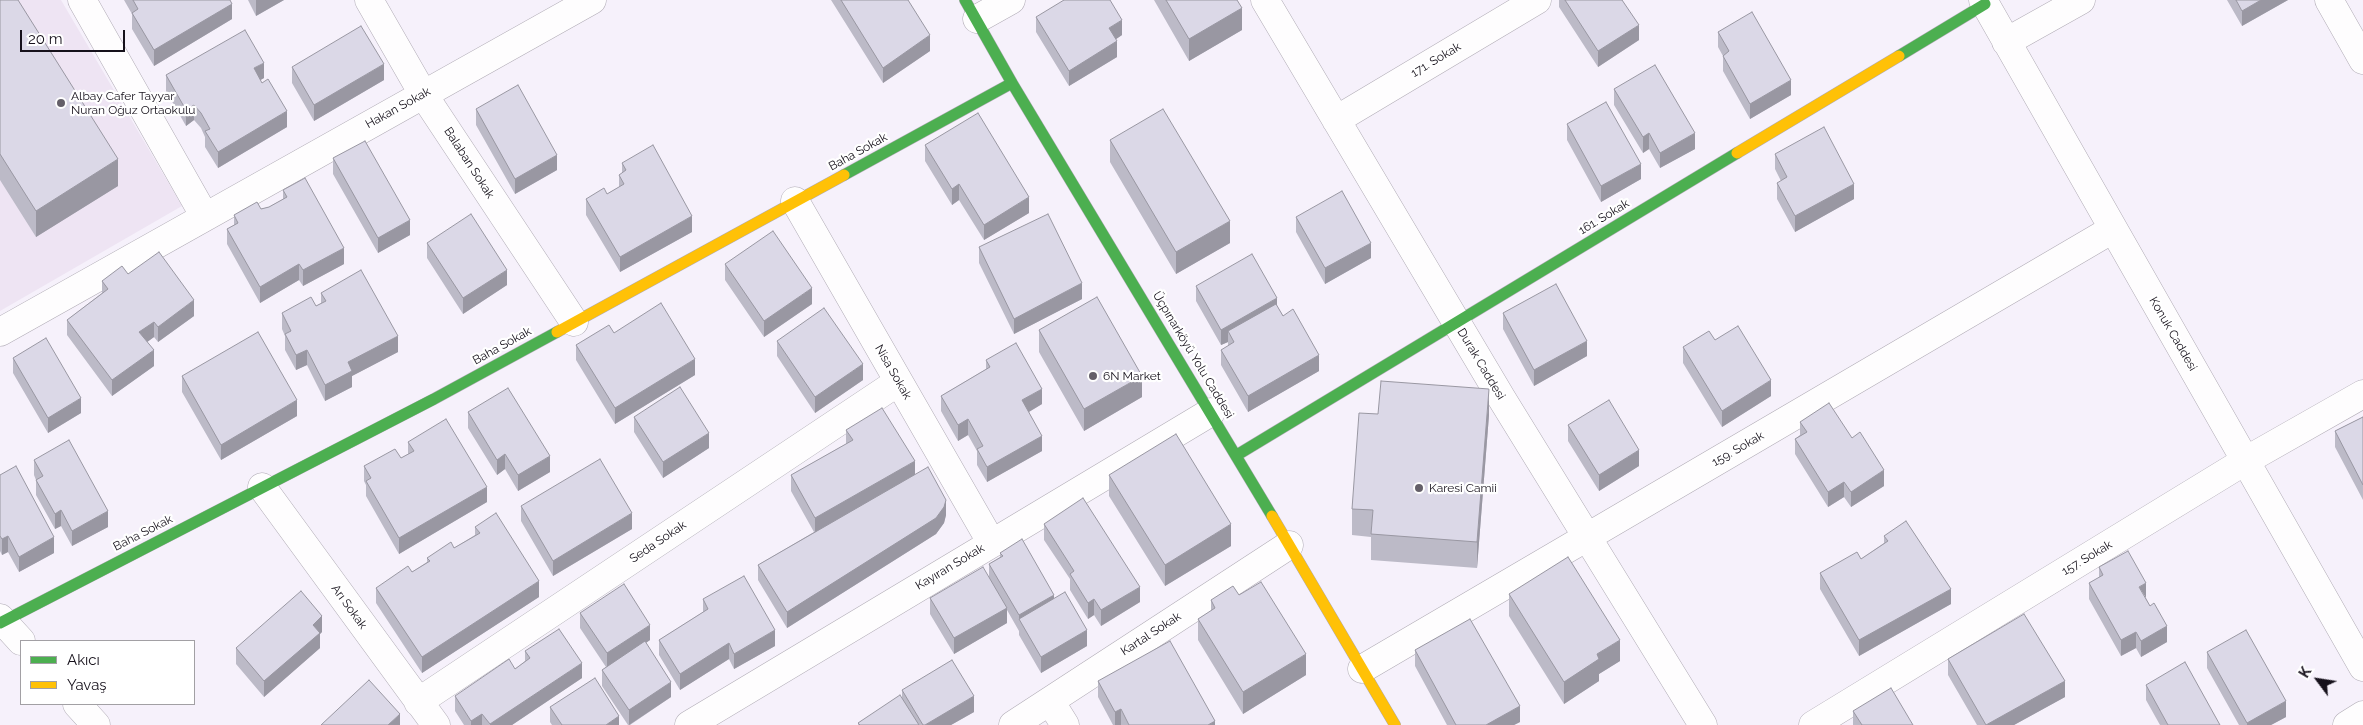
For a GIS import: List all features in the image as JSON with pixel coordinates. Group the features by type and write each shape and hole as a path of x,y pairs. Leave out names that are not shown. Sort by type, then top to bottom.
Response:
{"street":[{"path":"82,0 205,217"},
{"name":"Balaban Sokak","path":"369,0 424,94 574,322"},
{"name":"Hakan Sokak","path":"0,332 592,0"},
{"path":"971,10 1011,0"},
{"name":"Durak Caddesi","path":"1265,0 1456,322 1586,537 1703,725"},
{"name":"171. Sokak","path":"1336,120 1537,0"},
{"path":"2006,42 2081,0"},
{"path":"2329,0 2363,60"},
{"name":"Konuk Caddesi","path":"1984,2 2363,667"},
{"name":"161. Sokak","path":"1237,455 1984,2"},
{"name":"Üçpınarköyü Yolu Caddesi","path":"971,10 1012,83 1237,455 1395,725"},
{"name":"Baha Sokak","path":"1,621 434,399 1012,83"},
{"name":"Nisa Sokak","path":"795,201 991,542"},
{"name":"159. Sokak","path":"1362,669 2113,229"},
{"name":"Seda Sokak","path":"418,702 898,382"},
{"name":"157. Sokak","path":"1813,725 2245,461 2363,394"},
{"name":"Kayıran Sokak","path":"689,725 724,716 991,542 1211,412"},
{"name":"Arı Sokak","path":"262,487 436,725"},
{"name":"Kartal Sokak","path":"1013,725 1289,545"},
{"path":"1,621 20,640"},
{"path":"1050,701 1065,725"},
{"path":"78,705 96,725"},
{"path":"2347,725 2363,715"}],"shaded area":[{"name":"Albay Cafer Tayyar Nuran Oğuz Ortaokulu","path":"0,0 61,0 182,206 0,311"}],"building":[{"path":"0,0 18,0 118,159 36,211 0,154"},
{"path":"133,0 230,0 232,4 154,50 132,13 138,9"},
{"path":"841,0 908,0 930,35 883,68"},
{"path":"1064,0 1110,0 1122,20 1109,28 1117,41 1069,71 1036,17"},
{"path":"1166,0 1237,0 1242,8 1189,39"},
{"path":"1565,0 1622,0 1639,25 1598,51"},
{"path":"2236,0 2261,0 2242,11"},
{"path":"1752,12 1791,80 1750,104 1723,56 1729,51 1718,32"},
{"path":"361,26 384,64 314,105 292,67"},
{"path":"245,30 264,63 254,68 262,83 268,79 287,111 218,152 205,131 210,129 201,113 194,105 186,110 166,75"},
{"path":"1655,65 1695,133 1660,153 1649,133 1643,137 1614,89"},
{"path":"518,85 557,155 515,179 476,109"},
{"path":"1606,102 1641,164 1601,186 1567,124"},
{"path":"1163,109 1230,221 1176,252 1110,140"},
{"path":"978,113 1029,197 984,225 959,184 952,189 925,145"},
{"path":"1824,127 1854,184 1795,216 1777,183 1787,177 1775,154"},
{"path":"365,141 410,220 378,238 333,158"},
{"path":"653,145 692,216 620,257 586,199 604,188 607,194 624,184 619,175 626,170 622,163"},
{"path":"305,178 344,248 303,270 299,264 260,287 227,229 238,223 234,215 257,202 261,209 269,207 287,197 283,190"},
{"path":"1342,191 1371,243 1325,268 1296,217"},
{"path":"471,214 507,270 463,298 427,243"},
{"path":"1048,214 1082,283 1014,319 979,247"},
{"path":"773,231 812,288 764,321 725,264"},
{"path":"159,252 194,300 158,327 154,322 139,332 154,350 112,380 67,320 108,289 102,281 122,266 128,274"},
{"path":"1252,254 1277,298 1221,330 1196,286"},
{"path":"361,270 398,336 348,362 352,371 325,385 307,350 296,355 285,334 291,331 282,313 311,297 316,306 326,301 321,293"},
{"path":"1556,284 1587,341 1534,370 1503,313"},
{"path":"1097,297 1142,376 1084,409 1039,330"},
{"path":"661,303 695,359 615,408 576,345 609,325 614,333"},
{"path":"1276,304 1283,316 1293,309 1319,355 1248,396 1221,350 1234,342 1228,331"},
{"path":"824,308 863,364 815,397 777,341"},
{"path":"1738,326 1771,380 1722,411 1683,347 1709,331 1715,340"},
{"path":"258,332 297,400 221,445 182,376"},
{"path":"46,338 81,398 48,418 13,358"},
{"path":"1016,343 1042,389 1022,400 1042,436 987,467 977,449 983,446 968,419 958,425 941,396 990,367 986,360"},
{"name":"Karesi Camii","path":"1381,381 1489,389 1477,542 1371,534 1373,510 1352,509 1359,413 1378,414"},
{"path":"680,387 709,433 663,462 634,417"},
{"path":"508,388 550,456 518,475 505,454 497,460 468,412"},
{"path":"1609,400 1639,450 1599,475 1568,425"},
{"path":"1829,403 1852,438 1860,432 1884,470 1851,492 1844,482 1828,492 1795,439 1807,432 1800,422"},
{"path":"882,408 915,461 815,518 791,475 853,440 846,430"},
{"path":"2363,417 2363,485 2335,431"},
{"path":"446,419 487,487 399,538 366,481 371,478 364,466 395,449 401,458 414,451 408,442"},
{"path":"1176,434 1231,524 1165,565 1109,475"},
{"path":"69,440 108,511 72,531 61,510 55,514 36,480 43,476 34,460"},
{"path":"600,459 632,513 553,561 521,506"},
{"path":"16,466 54,537 19,557 8,536 2,539 0,536 0,475"},
{"path":"928,467 946,500 944,507 936,518 787,612 758,565"},
{"path":"1083,498 1140,587 1101,610 1094,599 1088,603 1070,574 1074,571 1044,524"},
{"path":"496,513 539,581 422,657 376,588 408,566 412,572 430,561 427,558 451,542 454,548 480,533 475,527"},
{"path":"1906,521 1951,589 1859,640 1820,573 1857,552 1861,559 1888,541 1884,536"},
{"path":"1022,539 1054,595 1019,615 989,564 1003,556 1000,553"},
{"path":"2128,551 2146,583 2139,587 2150,606 2154,603 2167,626 2141,641 2136,632 2121,640 2089,583 2103,575 2099,567"},
{"path":"1568,557 1620,640 1597,654 1599,659 1564,682 1509,594"},
{"path":"983,567 1007,608 954,638 930,598"},
{"path":"744,576 775,630 734,654 729,643 680,674 659,640 708,609 703,599"},
{"path":"1261,582 1306,654 1243,692 1198,619 1215,608 1211,600 1233,586 1239,595"},
{"path":"624,584 650,625 607,653 580,613"},
{"path":"301,591 322,616 313,625 320,633 264,681 236,648"},
{"path":"1065,592 1087,630 1041,657 1019,619"},
{"path":"2024,614 2065,681 1986,725 1948,659"},
{"path":"1470,619 1520,706 1486,725 1456,725 1415,650"},
{"path":"559,629 582,663 490,724 482,714 471,721 455,696 509,659 515,669 530,658 525,651"},
{"path":"2246,630 2286,701 2247,723 2207,652"},
{"path":"645,641 671,682 629,710 602,670"},
{"path":"1170,641 1215,721 1208,725 1129,725 1121,709 1115,712 1098,681"},
{"path":"952,660 974,696 923,725 902,690"},
{"path":"2185,662 2220,725 2168,725 2146,685"},
{"path":"595,678 619,716 606,725 562,725 550,707"},
{"path":"369,680 400,714 388,725 321,725"},
{"path":"1891,688 1913,725 1862,725 1853,711"},
{"path":"900,695 919,725 860,725 858,723"}],"traffic: fast":[{"path":"965,0 1012,83 1272,516"},
{"path":"1899,56 1985,4"},
{"path":"844,175 1012,83"},
{"path":"1237,455 1737,153"},
{"path":"0,623 434,399 557,332"}],"traffic: slow":[{"path":"1737,153 1899,56"},
{"path":"557,332 844,175"},
{"path":"1272,516 1395,725"}],"place":[{"name":"Albay Cafer Tayyar Nuran Oğuz Ortaokulu","path":"61,103"},
{"name":"6N Market","path":"1093,376"},
{"name":"Karesi Camii","path":"1419,488"}]}
